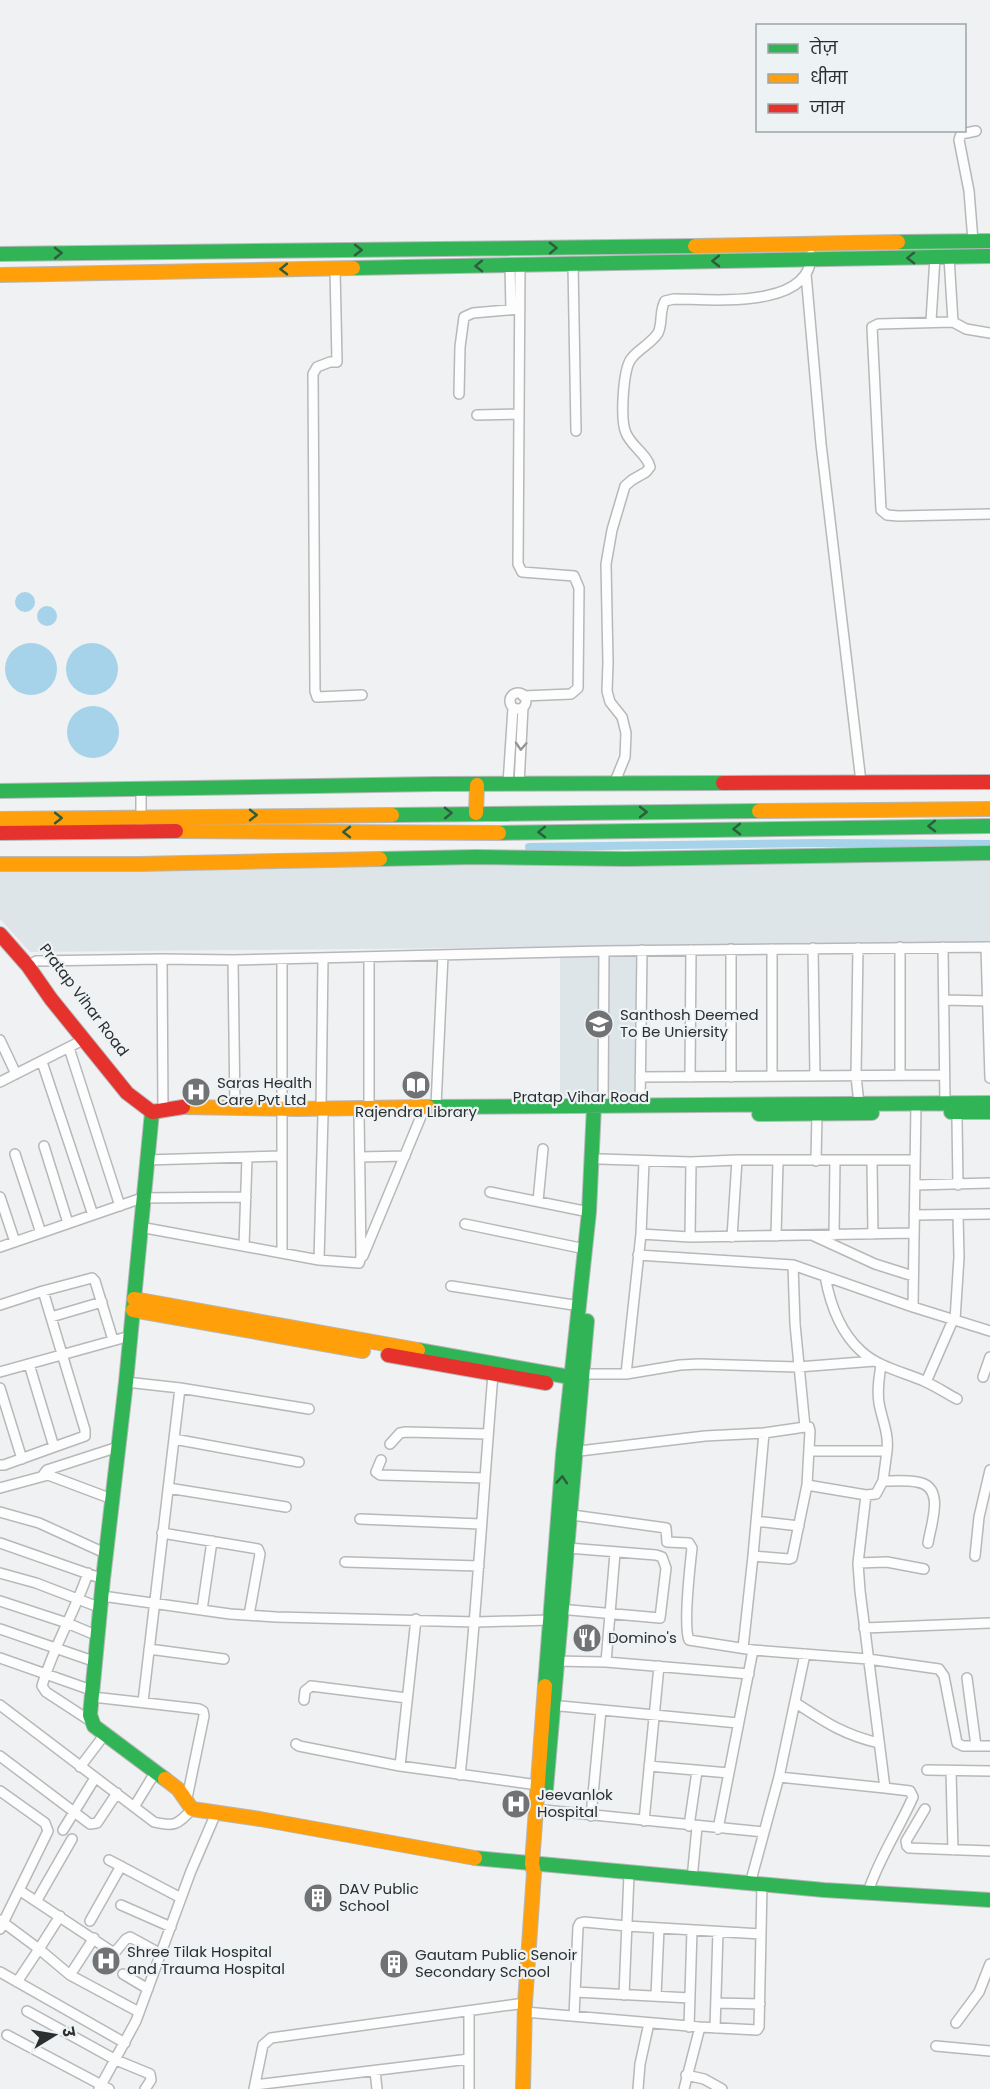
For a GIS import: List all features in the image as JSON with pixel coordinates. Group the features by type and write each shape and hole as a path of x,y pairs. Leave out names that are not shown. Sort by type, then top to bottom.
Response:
{"street":[{"path":"973,241 969,191 959,140 961,134 976,131"},
{"path":"0,254 990,241"},
{"path":"811,244 811,260 806,274 822,455 861,782"},
{"path":"0,274 990,256"},
{"path":"931,321 942,257"},
{"path":"942,257 953,322"},
{"path":"573,264 576,431"},
{"path":"515,265 519,414 518,564 522,572 574,576 579,588 578,688 571,694 523,696 519,693 512,696 510,704 518,708"},
{"path":"335,268 337,362 317,367 313,374 315,691 317,697 362,694"},
{"path":"614,784 623,763 626,733 622,717 610,702 607,692 606,564 612,530 626,486 646,472 650,466 648,460 627,436 623,424 628,362 658,332 663,304 668,300 731,300 767,295 792,288 806,274"},
{"path":"459,394 460,347 464,317 473,313 515,309"},
{"path":"990,333 966,329 953,322 878,324 872,327 880,507 884,513 891,516 990,514"},
{"path":"477,415 519,414"},
{"path":"513,784 518,708 525,700 523,696"},
{"path":"0,791 227,786 990,782"},
{"path":"476,813 477,785"},
{"path":"141,789 141,824"},
{"path":"0,833 141,824 476,813 990,809"},
{"path":"0,819 476,832 990,826"},
{"path":"0,864 150,864 476,857 626,859 990,853"},
{"name":"Pratap Vihar Road","path":"0,921 132,1090 138,1101"},
{"name":"Pratap Vihar Road","path":"0,934 5,948 32,963 51,999 127,1093 138,1101 163,1111 181,1114 282,1113 436,1106 505,1110"},
{"path":"32,963 642,950 988,946 990,1078"},
{"path":"900,947 900,1076"},
{"path":"943,947 945,1103"},
{"path":"813,948 815,1076"},
{"path":"858,948 856,1076 859,1104"},
{"path":"731,949 731,1077"},
{"path":"772,949 772,1076"},
{"path":"640,1107 642,950"},
{"path":"690,1077 691,950"},
{"path":"523,2089 525,2008 538,1785 549,1704 569,1452 593,1261 600,1159 599,1110 604,951"},
{"path":"436,1106 443,955"},
{"path":"361,1260 360,1157 364,1111 369,957"},
{"path":"319,1260 323,958"},
{"path":"92,1722 90,1715 94,1694 103,1579 126,1382 146,1160 163,1111 162,959"},
{"path":"282,959 282,1253"},
{"path":"233,960 235,1109"},
{"path":"944,1000 988,1000"},
{"path":"0,1082 85,1039"},
{"path":"0,1040 16,1074"},
{"path":"69,1048 120,1206"},
{"path":"42,1062 93,1215"},
{"path":"640,1077 944,1075"},
{"name":"Pratap Vihar Road","path":"364,1111 422,1114 505,1110 817,1114 916,1108 945,1103 990,1102"},
{"name":"Pratap Vihar Road","path":"599,1110 640,1107 859,1104 990,1112"},
{"name":"Pratap Vihar Road","path":"163,1111 180,1107 282,1113"},
{"path":"913,1307 916,1108"},
{"path":"577,1381 580,1306 599,1110"},
{"path":"140,1227 319,1260 359,1263 422,1114"},
{"path":"816,1161 817,1114"},
{"path":"957,1120 958,1185"},
{"path":"44,1146 68,1223"},
{"path":"538,1202 543,1149"},
{"path":"15,1154 41,1233"},
{"path":"146,1160 282,1156"},
{"path":"360,1157 405,1156"},
{"path":"244,1246 247,1158"},
{"path":"600,1159 644,1162 914,1160"},
{"path":"732,1237 737,1160"},
{"path":"776,1236 778,1161"},
{"path":"834,1235 835,1161"},
{"path":"872,1161 873,1234"},
{"path":"626,1374 641,1234 644,1162"},
{"path":"690,1237 692,1162"},
{"path":"915,1185 990,1184"},
{"path":"490,1192 590,1212"},
{"path":"0,1197 15,1242"},
{"path":"0,1247 142,1198 246,1197"},
{"path":"914,1215 990,1214"},
{"path":"926,1382 954,1320 959,1257 958,1215"},
{"path":"465,1224 585,1249"},
{"path":"641,1234 732,1237 913,1233"},
{"path":"812,1235 875,1264 913,1276"},
{"path":"638,1255 793,1265 990,1331"},
{"path":"793,1265 798,1367 805,1427"},
{"path":"825,1276 837,1317 861,1352 878,1363 926,1382 957,1399"},
{"path":"0,1305 92,1278 96,1281 113,1340"},
{"path":"451,1286 580,1306"},
{"path":"0,1465 83,1437 86,1433 43,1291"},
{"path":"51,1317 102,1302"},
{"path":"133,1305 408,1354 577,1381"},
{"path":"0,1372 130,1336"},
{"path":"408,1354 493,1374 577,1381 680,1365 798,1367 878,1363"},
{"path":"983,1377 990,1357"},
{"path":"807,1485 866,1495 876,1494 884,1481 888,1439 878,1401 878,1363"},
{"path":"29,1364 54,1447"},
{"path":"460,1775 476,1622 493,1374"},
{"path":"126,1382 180,1388 309,1409"},
{"path":"0,1388 3,1407 22,1459"},
{"path":"143,1702 180,1388"},
{"path":"569,1452 808,1427 811,1451 807,1485 792,1558 753,1556"},
{"path":"390,1444 400,1433 406,1432 488,1434"},
{"path":"743,1648 764,1433"},
{"path":"174,1439 299,1462"},
{"path":"43,1475 47,1470 118,1447"},
{"path":"811,1451 887,1451"},
{"path":"381,1460 376,1472 380,1474 485,1478"},
{"path":"975,1556 981,1508 990,1470"},
{"path":"0,1488 43,1475 55,1477 112,1499"},
{"path":"884,1481 918,1482 926,1484 932,1491 935,1508 928,1543"},
{"path":"168,1488 286,1507"},
{"path":"866,1495 858,1563 885,1788"},
{"path":"0,1512 39,1523 107,1554"},
{"path":"555,1613 568,1548 565,1514"},
{"path":"565,1514 666,1528 668,1542 689,1543 692,1548 687,1621 689,1640 753,1650 868,1659 942,1671 957,1743 963,1746 990,1746"},
{"path":"360,1519 481,1524"},
{"path":"756,1521 799,1526"},
{"path":"162,1533 258,1550 260,1554 249,1615"},
{"path":"202,1610 212,1541"},
{"path":"0,1543 103,1579"},
{"path":"0,1572 79,1600 154,1603 249,1615 476,1622 555,1613 660,1618 666,1568 662,1557 568,1548"},
{"path":"606,1662 615,1553"},
{"path":"345,1562 479,1566"},
{"path":"858,1563 887,1562 924,1569"},
{"path":"88,1573 79,1600 46,1674 43,1690 92,1722 156,1771 178,1789 189,1806 216,1813 535,1867 990,1900"},
{"path":"0,1601 67,1623 98,1636"},
{"path":"400,1766 416,1619"},
{"path":"864,1628 990,1623"},
{"path":"0,1629 96,1662"},
{"path":"149,1649 224,1659"},
{"path":"718,1829 753,1650"},
{"path":"469,2060 255,2087 263,2045 271,2038 469,2011 525,2008 574,2016 689,2027 757,2030 760,2004 761,1934 756,1884 764,1832 806,1654"},
{"path":"0,1658 94,1694 203,1711 189,1806 178,1823 167,1825 154,1822 0,1705"},
{"path":"553,1661 606,1662 749,1674"},
{"path":"644,1821 659,1666"},
{"path":"967,1677 976,1746"},
{"path":"304,1700 305,1691 310,1686 407,1698"},
{"path":"796,1703 841,1731 856,1738 879,1743"},
{"path":"549,1704 738,1723"},
{"path":"535,1867 544,1810 549,1704"},
{"path":"591,1816 601,1710"},
{"path":"80,1767 105,1734"},
{"path":"296,1744 400,1766 538,1785"},
{"path":"0,1756 90,1824 97,1823 117,1794"},
{"path":"649,1766 729,1773"},
{"path":"927,1770 990,1772"},
{"path":"134,1807 156,1771"},
{"path":"692,1879 697,1771"},
{"path":"951,1771 953,1850"},
{"path":"778,1777 910,1791 913,1797 900,1826 875,1868 868,1892"},
{"path":"63,1830 95,1778"},
{"path":"0,1791 47,1827 47,1836 1,1923 39,1949 70,1975 139,2012"},
{"path":"925,1809 906,1841 907,1846 990,1851"},
{"path":"544,1810 764,1832"},
{"path":"7,2035 103,2088 139,2012 181,1898 216,1813"},
{"path":"37,1900 72,1839"},
{"path":"109,1860 181,1898"},
{"path":"90,1921 121,1866"},
{"path":"624,1995 629,1874"},
{"path":"19,1890 114,1952 130,1937 161,1954"},
{"path":"121,1905 171,1927"},
{"path":"17,1982 60,1916"},
{"path":"574,2016 580,1923 761,1934"},
{"path":"656,1996 659,1928"},
{"path":"689,2027 692,1930"},
{"path":"715,2028 718,1932"},
{"path":"70,1975 93,1938"},
{"path":"956,2023 979,1992 990,1964"},
{"path":"0,1972 125,2043"},
{"path":"123,1974 148,1989"},
{"path":"575,1992 690,1998"},
{"path":"716,2003 760,2004"},
{"path":"27,2011 116,2060 150,2074 151,2080 145,2089"},
{"path":"469,2011 469,2089"},
{"path":"638,2089 640,2064 649,2023"},
{"path":"684,2089 700,2028"},
{"path":"936,2046 990,2051"},
{"path":"375,2071 377,2089"},
{"path":"686,2075 704,2079 722,2089"}],"shaded area":[{"name":"Santhosh Deemed To Be Uniersity","path":"990,860 990,944 638,946 638,1097 560,1096 560,947 30,952 0,919 0,870"}],"water":[{"path":"25,592 32,595 35,602 32,609 25,612 18,609 15,602 18,595"},
{"path":"47,606 54,609 57,616 54,623 47,626 40,623 37,616 40,609"},
{"path":"31,643 45,647 53,655 57,669 53,683 45,691 31,695 17,691 9,683 5,669 9,655 17,647"},
{"path":"92,643 106,647 114,655 118,669 114,683 106,691 92,695 78,691 70,683 66,669 70,655 78,647"},
{"path":"93,706 107,710 115,718 119,732 115,746 107,754 93,758 79,754 71,746 67,732 71,718 79,710"}],"waterway":[{"path":"529,847 820,843 990,844"}],"traffic: fast":[{"path":"898,242 990,241"},
{"path":"0,254 695,246"},
{"path":"353,268 990,256"},
{"path":"0,791 435,784 723,783"},
{"path":"392,815 759,811"},
{"path":"499,833 990,826"},
{"path":"380,859 476,857 626,859 990,853"},
{"path":"428,1107 990,1103"},
{"path":"545,1686 563,1454 589,1212 594,1106"},
{"path":"152,1112 90,1715 94,1726 165,1779"},
{"path":"951,1112 990,1112"},
{"path":"759,1114 872,1113"},
{"path":"546,1789 587,1321"},
{"path":"418,1350 581,1379"},
{"path":"475,1858 824,1890 990,1900"}],"traffic: slow":[{"path":"695,246 898,242"},
{"path":"0,275 353,268"},
{"path":"476,813 477,785"},
{"path":"759,811 990,809"},
{"path":"0,819 392,815"},
{"path":"176,831 499,833"},
{"path":"0,864 139,864 380,859"},
{"path":"183,1107 297,1109 428,1107"},
{"path":"134,1299 418,1350"},
{"path":"133,1310 363,1351"},
{"path":"523,2089 525,2003 534,1873 532,1864 545,1686"},
{"path":"165,1779 178,1789 192,1809 475,1858"}],"traffic: jam":[{"path":"723,783 990,782"},
{"path":"0,833 176,831"},
{"path":"0,934 28,966 51,999 127,1093 152,1112 183,1107"},
{"path":"388,1355 546,1383"}],"place":[{"name":"Santhosh Deemed To Be Uniersity","path":"599,1024"},
{"name":"Rajendra Library","path":"416,1085"},
{"name":"Saras Health Care Pvt Ltd","path":"196,1092"},
{"name":"Domino's","path":"587,1638"},
{"name":"Jeevanlok Hospital","path":"516,1804"},
{"name":"DAV Public School","path":"318,1898"},
{"name":"Shree Tilak Hospital and Trauma Hospital","path":"106,1961"},
{"name":"Gautam Public Senoir Secondary School","path":"394,1964"}]}
